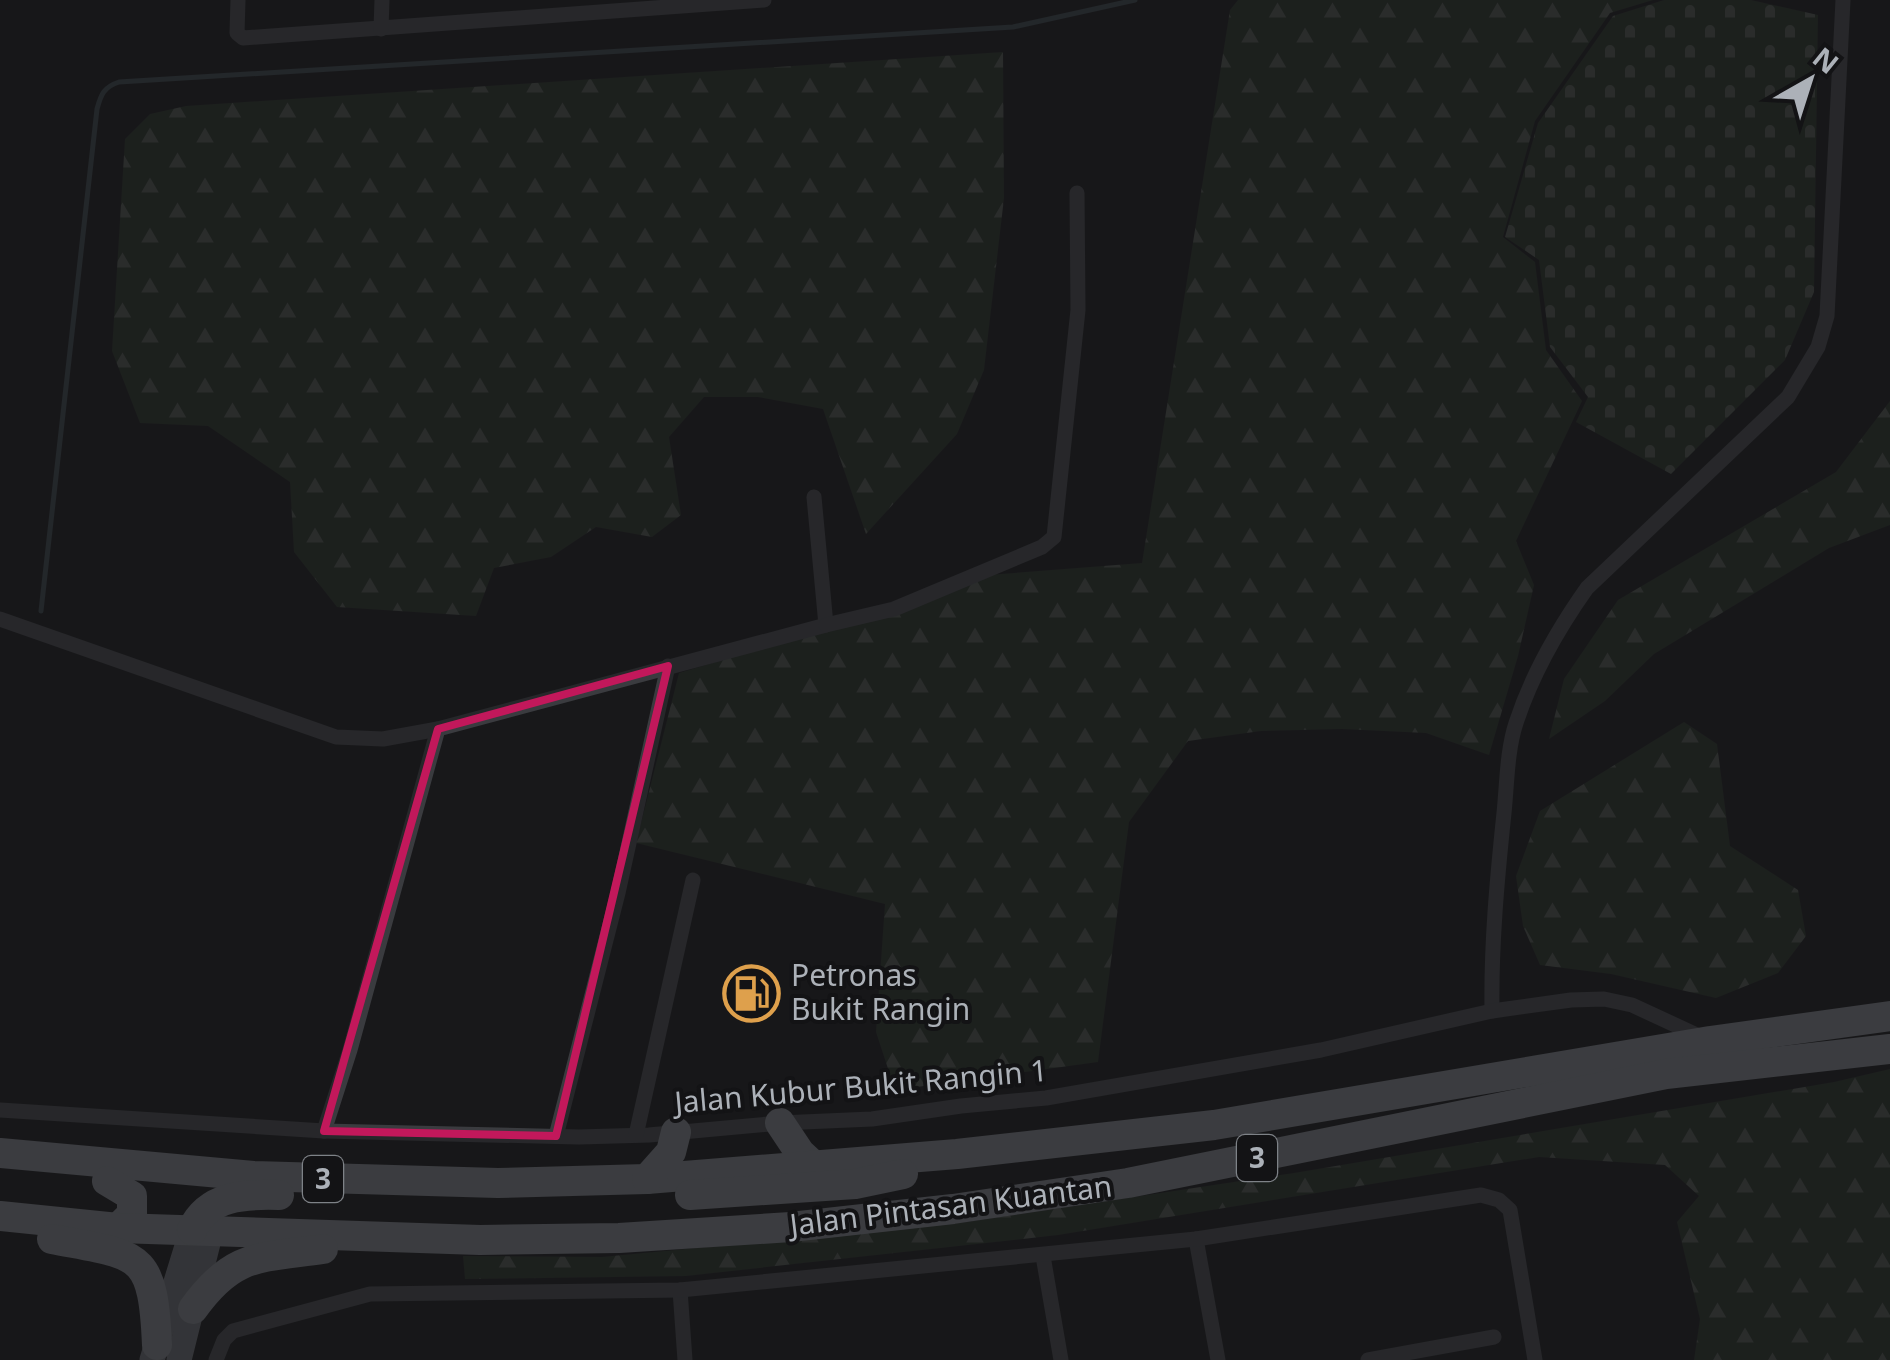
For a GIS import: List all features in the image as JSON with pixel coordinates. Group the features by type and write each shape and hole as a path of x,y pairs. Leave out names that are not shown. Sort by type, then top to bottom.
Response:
{"highway":[{"name":"Jalan Pintasan Kuantan","path":"0,1153 108,1165 289,1177 498,1183 647,1180 957,1154 1264,1118 1710,1041 1890,1016"},
{"name":"Jalan Pintasan Kuantan","path":"0,1216 118,1228 203,1223 400,1239 619,1238 791,1227 969,1207 1128,1183 1666,1074 1890,1049"},
{"path":"780,1123 814,1166"},
{"path":"647,1180 671,1152 676,1132"},
{"path":"0,1170 183,1189 192,1193 203,1223 248,1194 506,1200 769,1191 886,1179 957,1154"},
{"path":"107,1180 132,1196 132,1214 118,1228"},
{"path":"0,1226 127,1256 149,1276 162,1355"},
{"path":"193,1309 221,1274 238,1264 400,1239"}],"main road":[{"path":"162,1355 193,1309 203,1223"},
{"path":"162,1355 203,1223"}],"street":[{"path":"238,0 238,37 381,30 540,8 764,0"},
{"path":"381,30 382,0"},
{"path":"1492,1012 1491,953 1510,761 1515,726 1536,674 1587,588 1788,398 1818,347 1827,316 1830,280 1843,0"},
{"path":"0,619 336,737 383,739 438,729 894,608 1042,546 1054,537 1078,310 1077,193"},
{"path":"814,497 826,626"},
{"path":"556,1136 618,893 668,666"},
{"path":"324,1130 350,1050 438,729"},
{"path":"636,1135 693,880"},
{"name":"Jalan Kubur Bukit Rangin 1","path":"0,1110 324,1130 636,1135 872,1120 1046,1098 1321,1050 1492,1012 1604,999 1632,1006 1710,1041"},
{"path":"216,1360 227,1335 233,1331 370,1294 680,1290 1196,1239 1482,1195 1499,1200 1510,1210 1535,1360"},
{"path":"1196,1239 1218,1360"},
{"path":"1043,1256 1061,1360"},
{"path":"680,1290 685,1360"},
{"path":"1368,1360 1494,1337"}],"highlighted area":[{"path":"668,666 556,1136 324,1131 438,729"}],"green space":[{"path":"1238,0 1653,0 1610,13 1535,121 1503,237 1535,262 1546,350 1582,401 1516,541 1534,585 1489,755 1426,733 1342,729 1261,731 1188,741 1129,822 1098,1062 895,1090 876,1032 885,904 636,843 679,673 865,617 962,577 1142,563 1230,10"},
{"path":"1664,0 1751,0 1818,15 1814,292 1785,360 1671,474 1576,422 1588,397 1550,347 1539,260 1505,237 1538,123 1613,16"},
{"path":"1003,52 1004,198 984,370 957,434 866,534 823,409 758,397 704,397 669,437 681,515 652,537 596,527 551,557 494,568 476,616 337,607 294,552 290,482 208,426 140,423 112,351 125,139 150,114 186,106"},
{"path":"1890,401 1890,525 1829,548 1654,654 1605,701 1549,739 1564,679 1618,600 1836,472"},
{"path":"1684,722 1717,744 1730,846 1798,890 1806,936 1778,973 1716,998 1611,974 1540,965 1523,926 1516,876 1540,811"},
{"path":"1890,1069 1890,1360 1694,1360 1700,1319 1677,1222 1699,1196 1665,1165 1539,1157 1058,1235 686,1276 465,1279 463,1256 602,1257 967,1222 1294,1173 1834,1082"}],"waterway":[{"path":"41,611 97,109 110,86 119,82 1013,27 1135,0"}],"place":[{"name":"Petronas Bukit Rangin","path":"752,993"}]}
